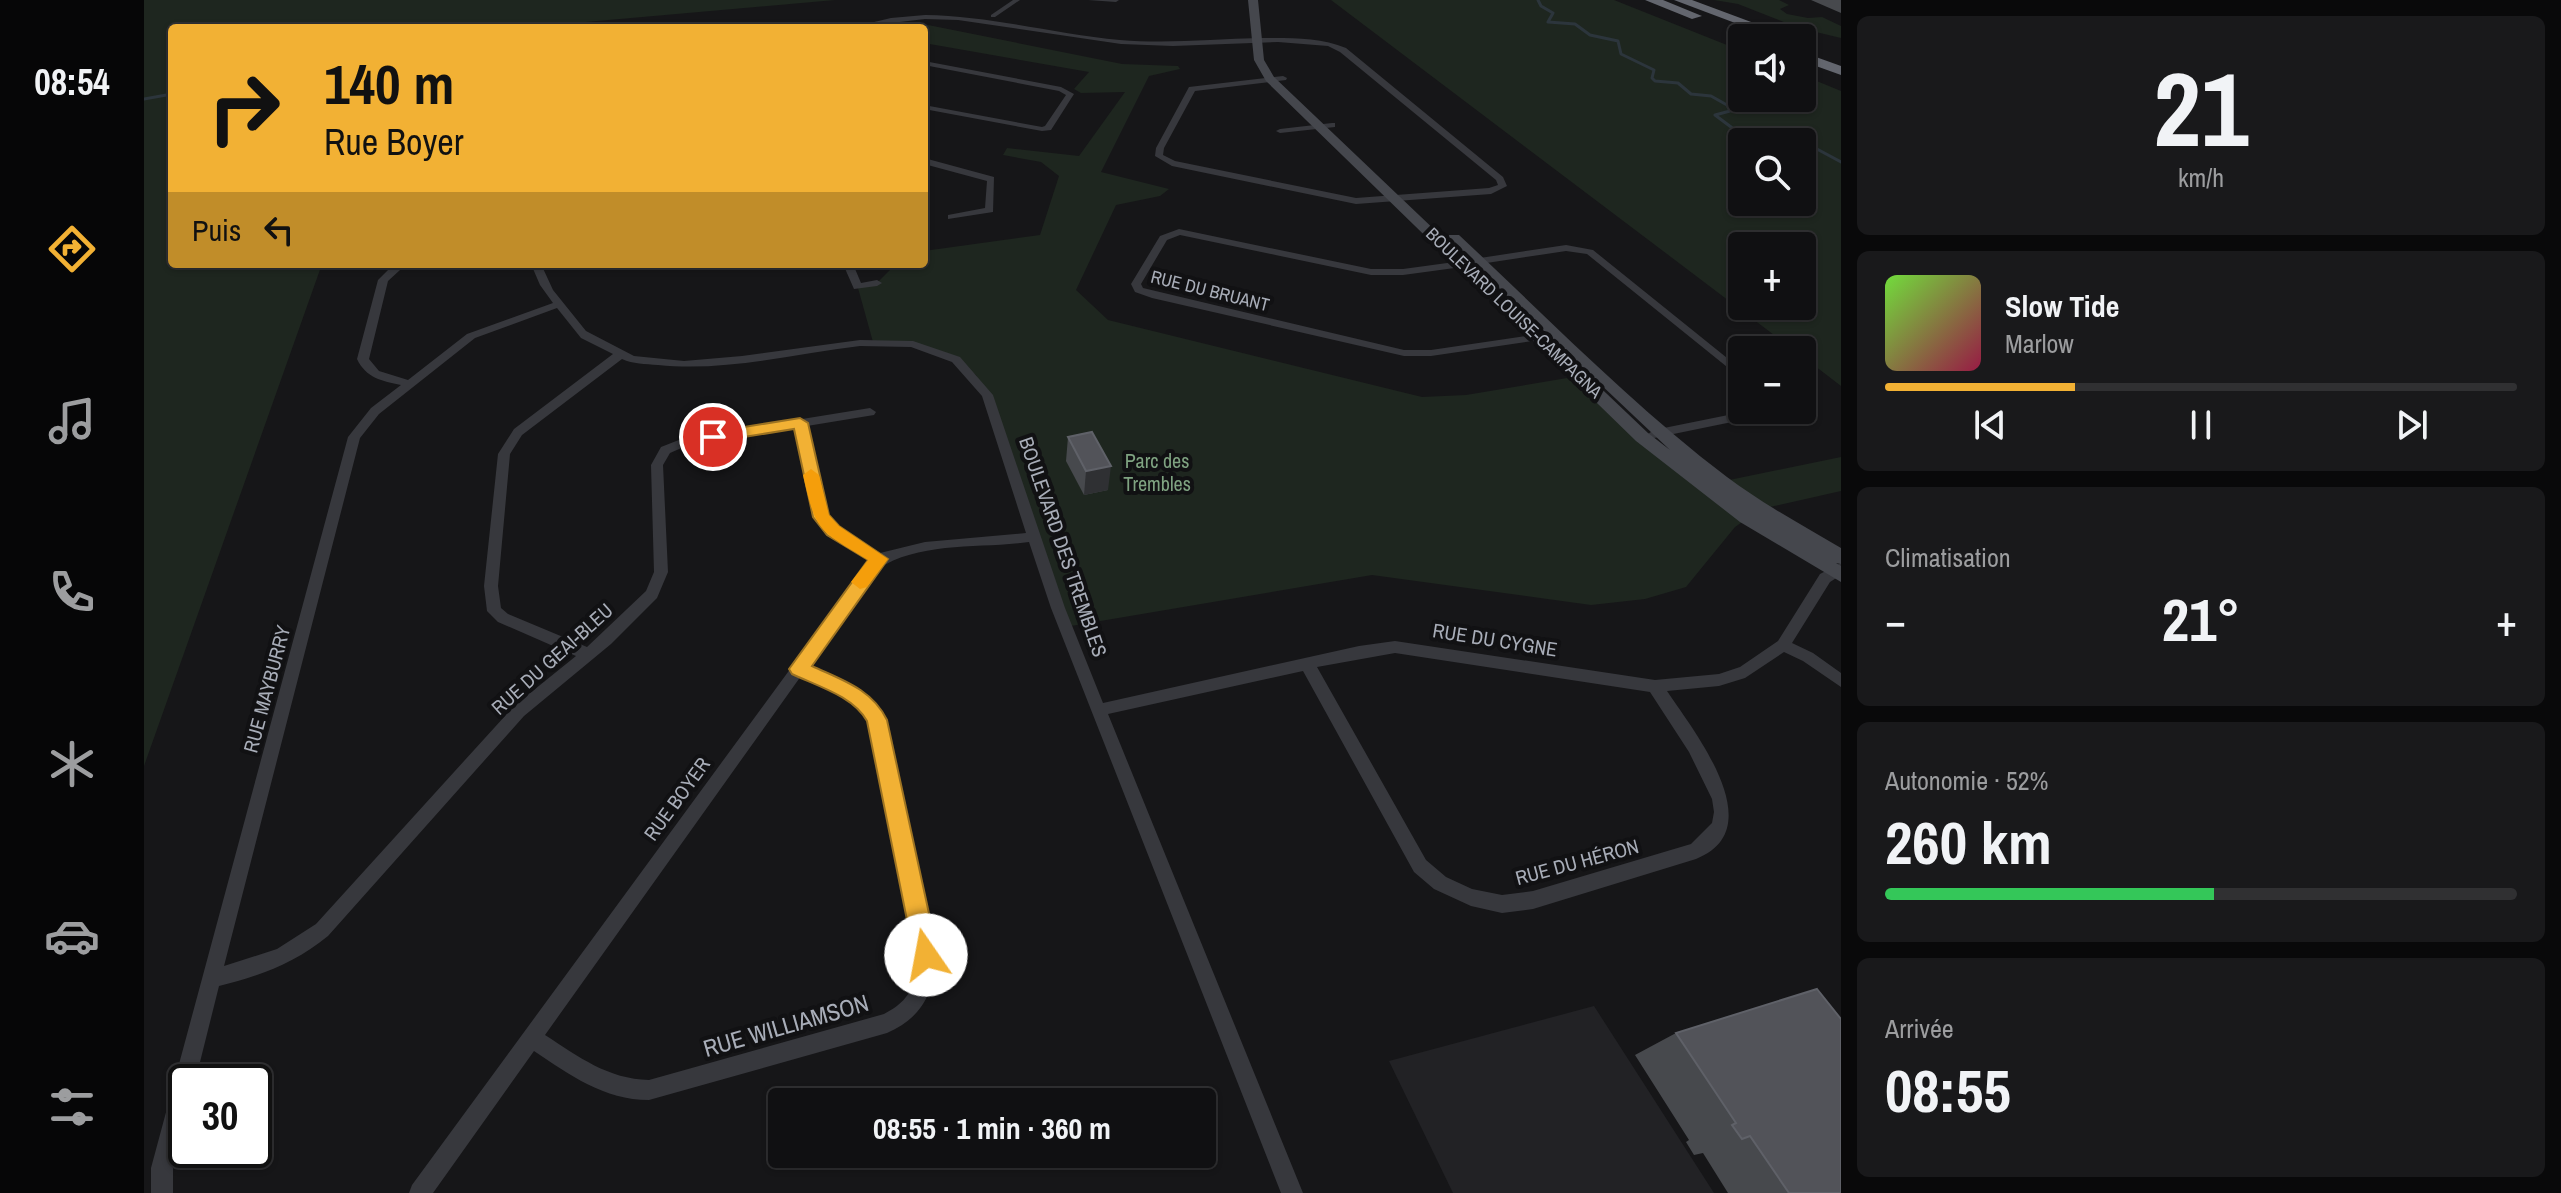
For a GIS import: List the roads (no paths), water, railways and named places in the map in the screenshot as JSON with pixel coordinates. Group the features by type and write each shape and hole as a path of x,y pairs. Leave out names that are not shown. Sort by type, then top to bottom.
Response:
{"highway":[{"path":"1651,0 1695,5 1748,24"},
{"path":"1679,5 1728,27"},
{"path":"1816,48 1841,57"},
{"path":"1816,61 1841,70"}],"street":[{"path":"993,16 1017,0"},
{"path":"1091,0 1116,0"},
{"name":"BOULEVARD LOUISE-CAMPAGNA","path":"1253,0 1263,42"},
{"name":"BOULEVARD LOUISE-CAMPAGNA","path":"1266,2 1259,60 1276,79 1402,198 1480,261 1664,433 1839,568"},
{"path":"862,24 891,13 916,9 955,9 1122,42 1318,43 1339,47 1503,182 1501,189 1367,201 1172,163 1159,156 1160,148 1192,89 1276,79"},
{"path":"928,64 1061,89 1070,94 1048,128 1042,129 928,108"},
{"path":"1280,131 1325,126"},
{"path":"928,162 991,179 990,210 951,217"},
{"name":"BOULEVARD LOUISE-CAMPAGNA","path":"1402,198 1462,264 1642,437 1747,517 1839,568"},
{"name":"RUE DU BRUANT","path":"1462,264 1403,272 1371,272 1179,232 1163,238 1136,284 1139,290 1152,295 1389,351 1431,353 1539,337"},
{"path":"1462,264 1566,248 1590,252 1728,365"},
{"path":"396,268 383,280 363,359 366,369 374,374 407,383"},
{"name":"BOULEVARD DES TREMBLES","path":"538,268 543,282 588,338 618,356 648,364 687,366 873,342 903,343 939,352 967,367 981,383 1034,537 1099,710 1292,1193"},
{"path":"850,268 858,287 877,283"},
{"name":"RUE MAYBURRY","path":"162,1193 162,1168 351,445 366,420 407,383 471,336 559,304"},
{"path":"1539,337 1556,334"},
{"path":"587,654 503,618 494,611 491,586 501,480 504,454 518,432 618,356"},
{"name":"RUE DU GEAI-BLEU","path":"212,979 277,962 299,950 322,930 519,711 635,612 659,583 661,559 657,465 665,450 684,442 870,412"},
{"path":"1642,437 1728,419"},
{"path":"800,423 821,517 833,530 879,559 907,549 1034,537"},
{"name":"RUE BOYER","path":"420,1193 879,559"},
{"name":"RUE DU CYGNE","path":"1099,710 1359,652 1395,647 1655,686 1719,680 1745,672 1783,645 1825,578 1839,568"},
{"path":"1783,645 1808,657 1841,681"},
{"name":"RUE DU HÉRON","path":"1307,664 1420,866 1440,883 1471,897 1502,904 1533,900 1696,851 1717,834 1722,812 1716,787 1655,686"},
{"name":"RUE WILLIAMSON","path":"531,1037 614,1087 629,1092 649,1090 887,1023 903,1016 917,1003 924,992 926,955 877,720 869,706 855,695 799,669"}],"waterway":[{"path":"1538,0 1541,6 1553,13 1548,22 1575,24 1590,35 1618,41 1621,54 1654,70 1652,78 1655,81 1678,83 1691,94 1711,96 1727,105 1730,111 1715,115 1732,128"},
{"path":"144,99 168,95"},
{"path":"1816,149 1841,162"}],"park label":[{"name":"Parc des Trembles","path":"1157,472"}]}
